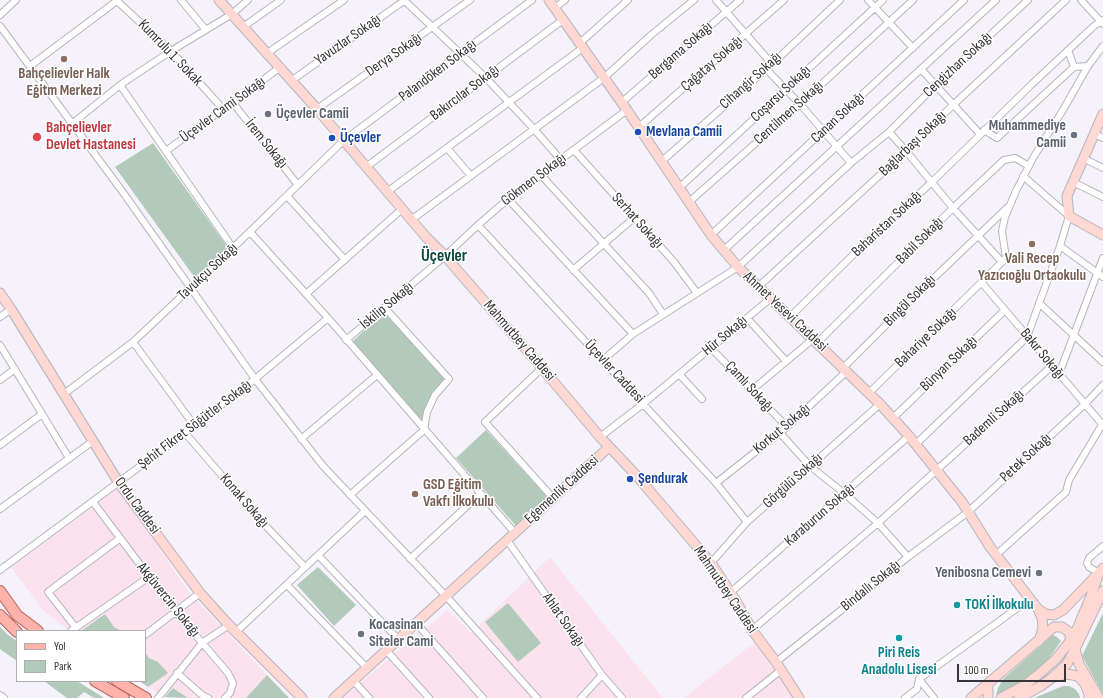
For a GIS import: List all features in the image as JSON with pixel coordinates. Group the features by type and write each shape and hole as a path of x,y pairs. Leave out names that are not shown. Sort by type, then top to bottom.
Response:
{"main road":[{"path":"0,591 17,615 37,630"},
{"path":"0,615 16,631"},
{"path":"98,682 124,698"},
{"path":"119,682 146,698"}],"street":[{"path":"0,15 16,0"},
{"path":"30,66 117,0"},
{"name":"Kumrulu 1. Sokak","path":"117,0 171,51 222,109"},
{"path":"181,0 206,30"},
{"name":"Mahmutbey Caddesi","path":"219,0 266,54 318,109 343,141 411,220 445,256 600,437 636,475 711,563 752,630 776,662 780,671 799,698"},
{"path":"72,123 120,85 171,51 232,14 248,0"},
{"path":"243,27 281,0"},
{"path":"266,54 344,0"},
{"path":"404,0 486,78 561,160"},
{"name":"Yavuzlar Sokağı","path":"291,81 404,0"},
{"name":"Derya Sokağı","path":"318,109 470,0"},
{"name":"Palandöken Sokağı","path":"343,141 532,0"},
{"name":"Ahmet Yesevi Caddesi","path":"549,0 628,110 711,235 738,268 869,393 916,444 968,512 996,555 1038,609"},
{"path":"555,8 565,0"},
{"path":"387,192 509,102 582,45 628,0"},
{"path":"411,220 605,77 651,35 694,0"},
{"path":"716,0 772,64"},
{"name":"Bergama Sokağı","path":"622,102 740,0"},
{"name":"Çağatay Sokağı","path":"639,127 784,0"},
{"name":"Cihangir Sokağı","path":"662,161 772,64 840,0"},
{"path":"868,0 913,48"},
{"name":"Coşarsu Sokağı","path":"679,188 883,0"},
{"name":"Centilmen Sokağı","path":"689,202 800,104 913,0"},
{"name":"Canan Sokağı","path":"711,235 964,0"},
{"path":"724,250 996,0"},
{"name":"Cengizhan Sokağı","path":"603,360 633,334 738,268 851,163 888,132 936,85 1028,0"},
{"name":"Bağlarbaşı Sokağı","path":"758,287 906,151 1066,0"},
{"path":"1081,0 1102,22"},
{"name":"Bakırcılar Sokağı","path":"366,166 564,19"},
{"name":"Baharistan Sokağı","path":"790,317 863,245 932,182 1068,50 1102,22"},
{"path":"0,26 191,287 255,379 302,440 323,466 446,596 537,698"},
{"path":"888,132 906,151 953,208 1002,262 1006,258 1002,231 1010,205 1023,176 1088,66 1103,46"},
{"path":"1068,50 1074,67"},
{"path":"921,69 953,105 982,132 997,138 1074,67 1088,66"},
{"name":"Üçevler Cami Sokağı","path":"166,151 279,68"},
{"path":"766,69 800,104 851,163"},
{"path":"120,85 233,248"},
{"name":"İrem Sokağı","path":"233,103 298,185"},
{"name":"Gökmen Sokağı","path":"445,256 508,199 628,110"},
{"path":"916,444 1027,337 1060,246 1069,216 1067,196 1103,115"},
{"path":"1094,134 1103,138"},
{"name":"Tavukçu Sokağı","path":"64,394 133,342 250,232 343,141"},
{"path":"447,148 471,176"},
{"name":"Serhat Sokağı","path":"574,150 674,262 697,293"},
{"name":"Babil Sokağı","path":"752,390 786,361 815,341 1004,160 1015,158 1029,166"},
{"path":"1083,158 1103,168"},
{"path":"541,175 649,294 663,314"},
{"path":"1023,176 1069,216 1103,235"},
{"path":"1073,182 1103,197"},
{"path":"287,196 345,260"},
{"path":"508,199 633,334"},
{"name":"Bingöl Sokağı","path":"845,370 911,300 1010,205"},
{"path":"306,294 402,209"},
{"path":"573,270 634,218"},
{"name":"Üçevler Caddesi","path":"478,225 716,483 747,522"},
{"path":"250,232 328,318 514,533"},
{"path":"1060,246 1100,275"},
{"name":"İskilip Sokağı","path":"346,340 445,256"},
{"path":"1059,374 1100,275 1103,258"},
{"name":"Bahariye Sokağı","path":"869,393 1002,262"},
{"name":"Bakır Sokağı","path":"982,282 1027,337 1103,423"},
{"name":"Ordu Caddesi","path":"0,294 11,309 119,483 200,593 236,632 302,698"},
{"name":"Hür Sokağı","path":"600,437 643,404 771,298"},
{"path":"1039,303 1103,362"},
{"path":"350,495 424,430 427,412 435,395 449,379 385,308"},
{"path":"0,317 11,309"},
{"name":"Bünyan Sokağı","path":"893,418 1005,310"},
{"name":"Şehit Fikret Söğütler Sokağı","path":"0,570 185,433 194,424 255,379 328,318"},
{"path":"747,318 786,361"},
{"path":"133,342 194,424"},
{"path":"0,345 69,458"},
{"name":"Çamlı Sokağı","path":"711,348 786,427"},
{"name":"Bademli Sokağı","path":"752,630 878,523 1052,366"},
{"path":"542,368 485,422 554,498"},
{"path":"0,380 15,369"},
{"name":"Korkut Sokağı","path":"716,483 780,433 845,370"},
{"path":"679,374 702,399"},
{"path":"302,440 377,376"},
{"name":"Petek Sokağı","path":"968,512 1085,404 1103,385"},
{"name":"Görgülü Sokağı","path":"711,563 747,522 880,404"},
{"path":"0,446 42,414"},
{"path":"996,555 1066,492 1069,480 1103,423"},
{"name":"Konak Sokağı","path":"185,433 262,522 305,567"},
{"path":"780,433 810,466 878,523 908,557"},
{"name":"Karaburun Sokağı","path":"730,593 845,494 909,436"},
{"path":"0,509 93,441"},
{"name":"Egemenlik Caddesi","path":"334,698 609,446"},
{"path":"410,558 480,494"},
{"name":"Akgüvercin Sokağı","path":"93,502 119,539 175,612 228,673 233,683 230,693 225,698"},
{"path":"236,632 365,511"},
{"name":"Bindallı Sokağı","path":"776,662 908,557 968,512"},
{"path":"119,539 48,592 73,629 149,577"},
{"name":"Ahlat Sokağı","path":"507,540 602,675 622,698"},
{"path":"1102,573 1089,567 1087,563 1089,558 1103,546"},
{"path":"318,555 398,639"},
{"path":"1038,609 1045,614 1054,615 1063,610 1102,573"},
{"path":"1001,698 1025,685 1040,674 1056,659 1071,640 1102,573"},
{"path":"287,585 367,668"},
{"path":"1019,698 1054,677 1066,664 1075,649 1103,591"},
{"path":"146,634 200,593"},
{"path":"905,698 918,689 919,679 1030,600"},
{"path":"1038,609 1042,618 1043,628 1039,641"},
{"path":"416,623 483,698"},
{"path":"158,698 202,643 230,625"},
{"path":"971,698 1054,627 1062,626 1068,632 1071,640"},
{"path":"1075,649 1079,664 1099,698"},
{"path":"386,650 429,698"},
{"path":"746,698 780,671"},
{"path":"177,673 202,695 208,698"},
{"path":"1054,677 1067,674 1078,676 1085,684 1089,698"},
{"path":"581,698 602,675"},
{"path":"919,679 934,698"},
{"path":"353,680 369,698"},
{"path":"988,684 988,698"},
{"path":"0,695 4,698"}],"shaded area":[{"path":"119,487 188,591 267,675 246,698 188,698 174,688 165,697 148,687 167,673 158,662 149,658 146,654 146,630 120,630 114,627 105,614 82,630 69,630 44,611 11,567"},
{"path":"550,557 663,698 342,698 448,610 471,633"},
{"path":"756,641 795,698 684,698"}],"green space":[{"path":"153,143 228,248 195,278 115,167"},
{"path":"385,311 447,379 432,395 421,422 352,342"},
{"path":"486,430 547,497 517,527 456,458"},
{"path":"318,567 356,605 334,626 297,585"},
{"path":"508,603 541,643 518,662 485,622"},
{"path":"1103,613 1103,694 1082,656"},
{"path":"105,614 114,627 120,630 82,630"},
{"path":"0,627 16,640 16,660 0,649"},
{"path":"1053,635 1061,641 1048,660 1023,682 996,695 1003,679"},
{"path":"146,654 149,658 158,662 168,673 148,687 140,682 146,682"},
{"path":"267,675 289,698 246,698"},
{"path":"45,682 79,682 104,698 94,698 84,692 77,698 67,698"},
{"path":"1063,686 1069,686 1075,689 1080,698 1034,698"},
{"path":"173,688 188,698 165,697"}],"place":[{"name":"Bahçelievler Halk Eğitm Merkezi","path":"64,59"},
{"name":"Üçevler Camii","path":"268,114"},
{"name":"Mevlana Camii","path":"638,132"},
{"name":"Muhammediye Camii","path":"1074,135"},
{"name":"Bahçelievler Devlet Hastanesi","path":"37,137"},
{"name":"Üçevler","path":"332,138"},
{"name":"Vali Recep Yazıcıoğlu Ortaokulu","path":"1032,244"},
{"name":"Şendurak","path":"630,479"},
{"name":"GSD Eğitim Vakfı İlkokulu","path":"415,494"},
{"name":"Yenibosna Cemevi","path":"1039,573"},
{"name":"TOKİ İlkokulu","path":"957,605"},
{"name":"Kocasinan Siteler Cami","path":"361,634"},
{"name":"Piri Reis Anadolu Lisesi","path":"899,638"}],"district":[{"name":"Üçevler","path":"444,257"}]}
